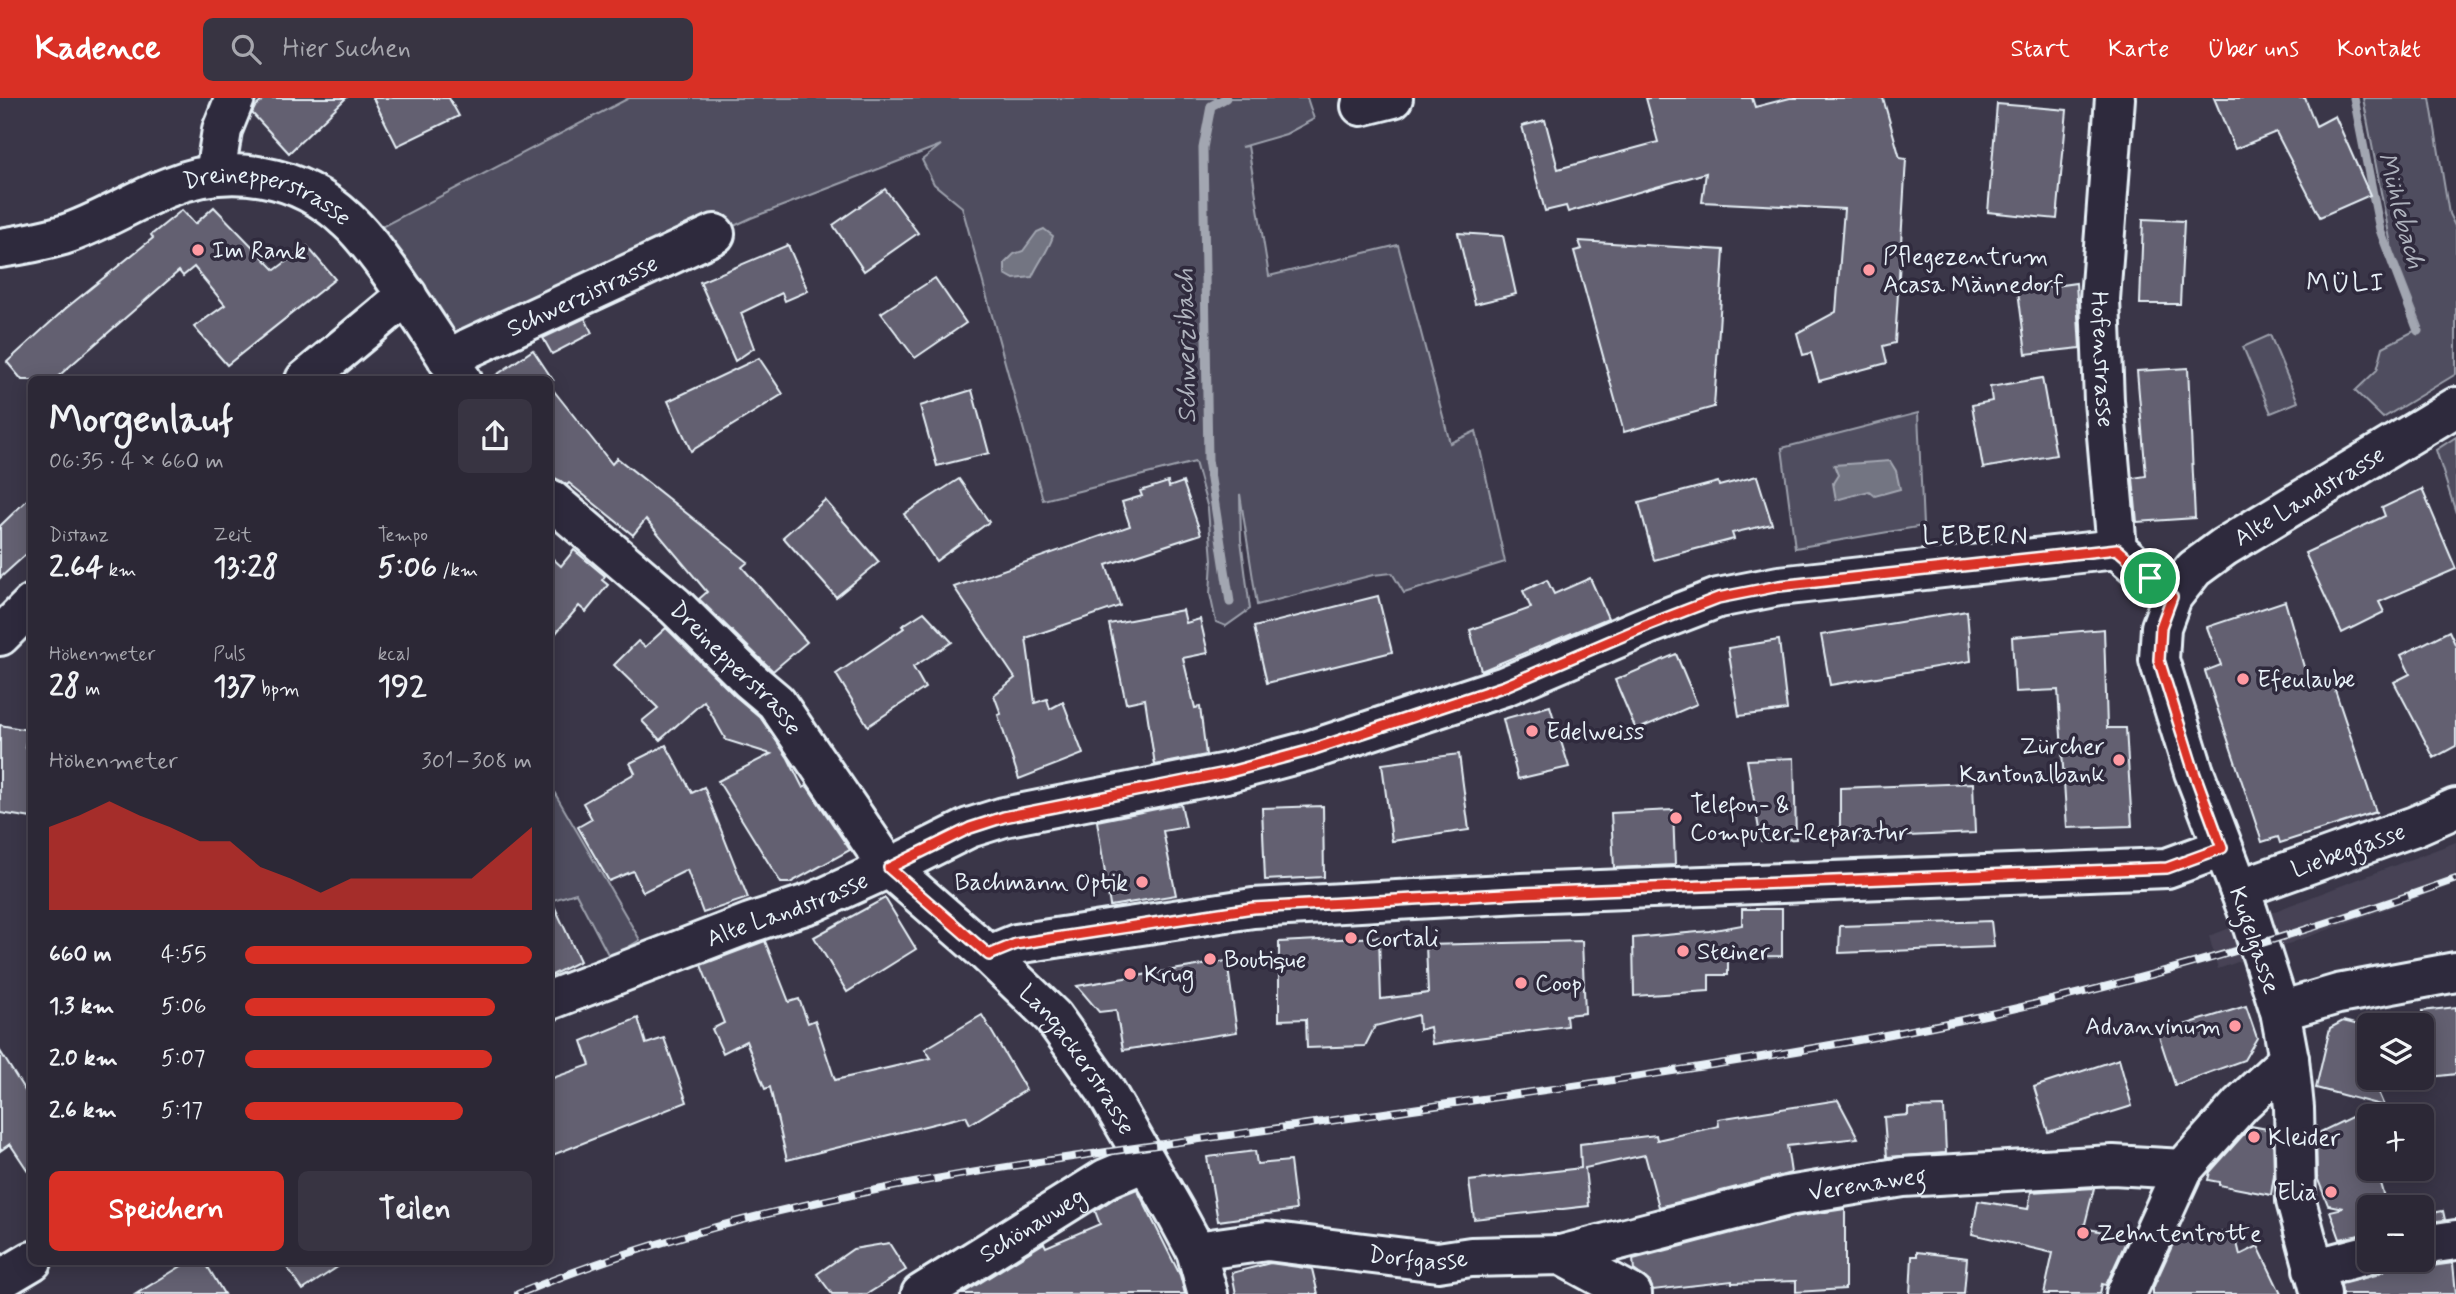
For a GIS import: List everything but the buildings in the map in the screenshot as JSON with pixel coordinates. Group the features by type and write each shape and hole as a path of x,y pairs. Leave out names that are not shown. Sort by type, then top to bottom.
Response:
{"street":[{"path":"215,174 222,130 235,98"},
{"name":"Hofenstrasse","path":"2115,98 2100,299 2104,401 2117,549"},
{"name":"Dreinepperstrasse","path":"0,248 64,234 193,178 240,173 271,178 300,188 325,202 364,236 407,295 455,370"},
{"name":"Schwerzistrasse","path":"455,370 482,342 715,234"},
{"path":"310,376 407,295"},
{"name":"Alte Landstrasse","path":"2172,597 2194,569 2224,547 2456,407"},
{"name":"Dreinepperstrasse","path":"553,502 675,606 776,702 889,868"},
{"path":"2117,549 2172,597"},
{"name":"Alte Landstrasse","path":"553,999 750,923 814,902 970,828 1004,817 1226,773 1308,751 1505,686 1718,598 1779,586 2117,549"},
{"name":"Kugelgasse","path":"2172,597 2161,627 2159,660 2194,772 2239,889 2280,1011 2294,1108 2296,1201 2317,1281"},
{"path":"0,636 28,608"},
{"name":"Liebeggasse","path":"2239,889 2415,826 2456,808"},
{"path":"989,955 1016,944 1253,908 1522,893 2167,868 2222,848"},
{"name":"Langackerstrasse","path":"889,868 989,955 1053,1017 1105,1090 1196,1251 1208,1294"},
{"path":"2280,1011 2338,994 2456,972"},
{"path":"2126,1294 2183,1169 2241,1104 2289,1059"},
{"name":"Schönauweg","path":"921,1294 1105,1180 1145,1162"},
{"name":"Verenaweg","path":"1561,1255 1788,1196 1903,1177 2113,1165 2183,1169"},
{"path":"2434,1243 2456,1240"},
{"name":"Dorfgasse","path":"1196,1251 1267,1241 1438,1262 1471,1257 1561,1255"},
{"path":"1561,1255 1632,1294"},
{"path":"2317,1281 2357,1261"},
{"path":"0,1280 28,1263"}],"shaded area":[{"path":"629,98 1307,98 1314,119 1286,134 1241,147 1248,146 1269,276 1398,245 1450,443 1476,431 1505,562 1404,593 1392,573 1373,575 1257,605 1240,494 1241,540 1250,609 1226,626 1216,622 1210,594 1212,560 1208,509 1195,462 1043,500 962,207 934,184 922,160 941,145 751,218 448,360 364,236"},
{"path":"2363,98 2430,98 2449,214 2456,228 2456,374 2383,418 2355,391 2377,370 2383,347 2422,327 2392,250"},
{"path":"2270,335 2298,402 2271,413 2243,347"},
{"path":"1918,413 1923,526 1795,548 1782,448"},
{"path":"2456,437 2456,513 2436,450"},
{"path":"553,790 640,940 610,958 576,893 553,900"},
{"path":"2456,842 2456,884 2218,969 2209,936"}],"water":[{"path":"1044,229 1053,236 1032,277 1014,279 1005,274 1005,263 1014,254 1023,251 1037,232"},
{"path":"1890,461 1896,471 1900,489 1875,496 1869,491 1836,500 1833,483 1838,475 1834,465"}],"waterway":[{"name":"Schwerzibach","path":"1226,98 1211,106 1203,148 1208,460 1230,602"},
{"name":"Mühlebach","path":"2354,98 2380,230 2418,331"}],"railway":[{"path":"518,1294 616,1257 716,1227 818,1202 921,1182 1025,1164 1647,1075 1803,1050 1957,1021 2084,992 2209,959 2456,879"}],"place":[{"name":"Im Rank","path":"198,250"},
{"name":"Pflegezentrum Acasa Männedorf","path":"1869,270"},
{"name":"Efeulaube","path":"2243,679"},
{"name":"Edelweiss","path":"1532,731"},
{"name":"Zürcher Kantonalbank","path":"2119,760"},
{"name":"Telefon- & Computer-Reparatur","path":"1676,818"},
{"name":"Bachmann Optik","path":"1142,882"},
{"name":"Cortali","path":"1351,938"},
{"name":"Steiner","path":"1683,951"},
{"name":"Boutique","path":"1210,959"},
{"name":"Krug","path":"1130,974"},
{"name":"Coop","path":"1521,983"},
{"name":"Advanvinum","path":"2235,1026"},
{"name":"Kleider","path":"2254,1137"},
{"name":"Elia","path":"2331,1192"},
{"name":"Zehntentrotte","path":"2083,1233"}],"district":[{"name":"MÜLI","path":"2346,282"},
{"name":"LEBERN","path":"1976,535"}],"route":[{"path":"2117,549 2150,578 2172,597 2161,627 2159,660 2194,772 2222,848 2167,868 1522,893 1253,908 1016,944 989,955 889,868 970,828 1004,817 1259,766 1308,751 1505,686 1718,598 1779,586 2117,549"}]}
